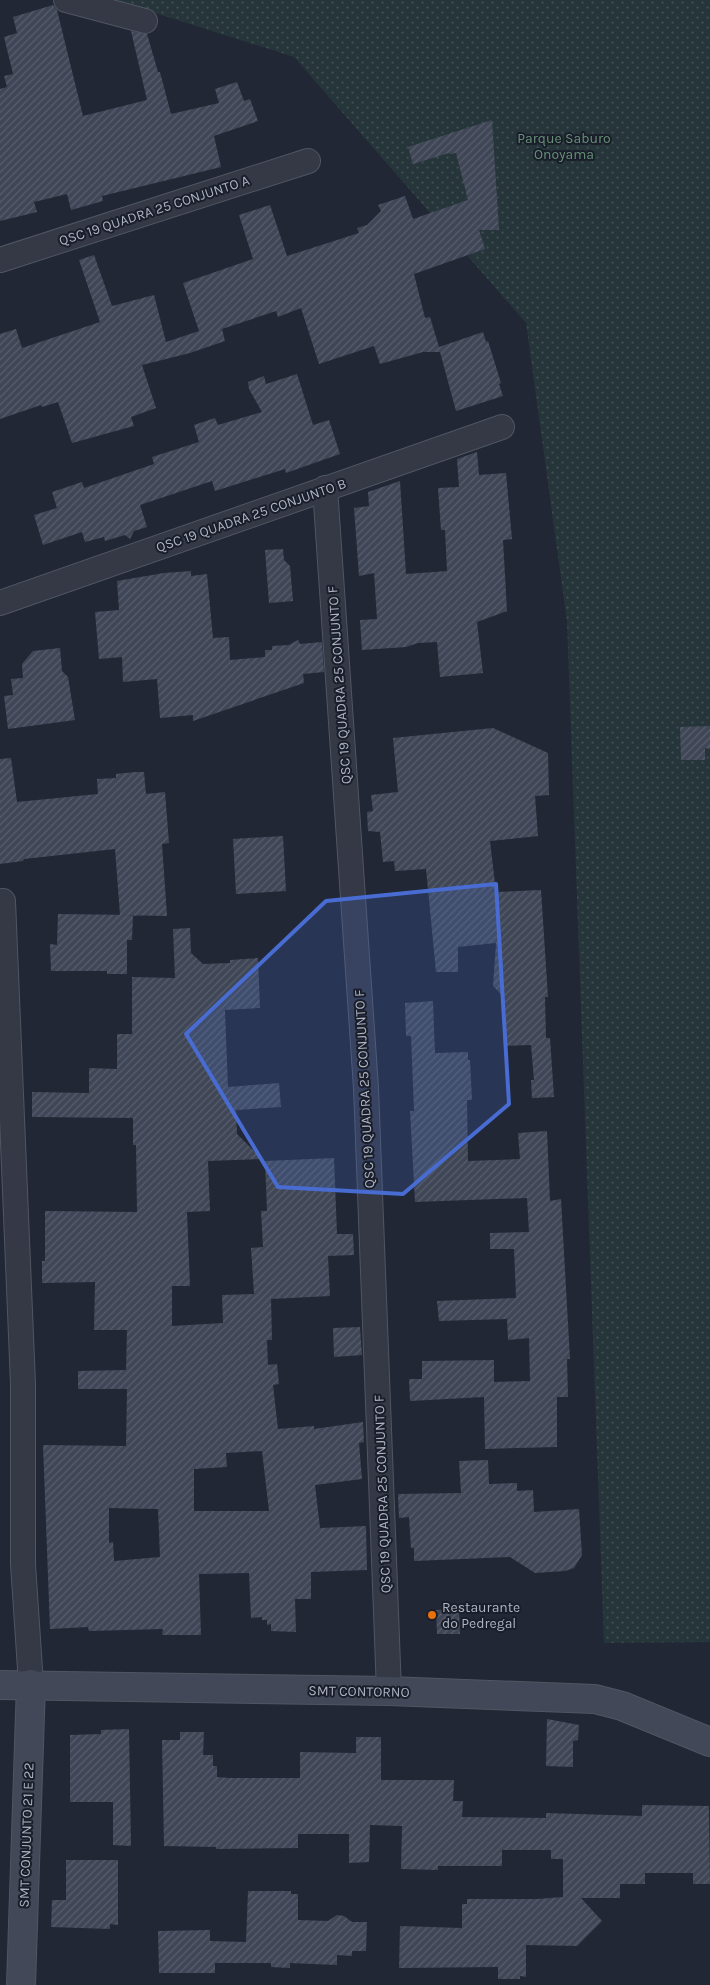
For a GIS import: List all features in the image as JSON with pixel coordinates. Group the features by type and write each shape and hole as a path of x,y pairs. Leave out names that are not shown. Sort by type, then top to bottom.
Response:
{"street":[{"path":"66,0 144,21"},
{"name":"QSC 19 QUADRA 25 CONJUNTO A","path":"0,260 308,161"},
{"name":"QSC 19 QUADRA 25 CONJUNTO B","path":"0,603 502,427"},
{"name":"QSC 19 QUADRA 25 CONJUNTO F","path":"325,488 366,1088 389,1691"},
{"path":"3,902 23,1384 23,1564 31,1684"},
{"name":"SMT CONJUNTO 21 E 22","path":"21,1985 31,1684"},
{"name":"SMT CONTORNO","path":"0,1685 389,1691 594,1699 622,1706 710,1742"}],"highlighted area":[{"path":"496,884 509,1104 403,1194 278,1187 186,1034 326,901"}],"green space":[{"name":"Parque Saburo Onoyama","path":"114,0 710,0 710,1642 604,1643 567,622 526,323 294,57"}],"building":[{"path":"53,5 57,10 83,116 147,100 131,31 147,34 158,72 160,72 171,114 219,103 215,89 237,82 244,101 250,99 258,121 214,136 221,167 102,196 103,201 71,210 67,194 34,202 37,212 0,221 0,89 7,87 4,76 13,74 4,37 17,33 13,17"},
{"path":"492,120 499,230 479,230 485,249 414,274 425,318 430,317 439,347 483,332 486,342 488,341 503,396 456,411 440,352 423,352 380,364 374,346 319,364 301,308 278,317 276,311 222,329 225,341 190,353 142,365 156,408 131,417 134,426 72,443 58,402 42,407 41,405 0,419 0,334 16,329 22,348 100,322 79,260 94,255 112,306 154,295 166,342 199,331 183,283 253,259 239,215 270,205 287,256 359,233 357,228 367,225 381,211 378,205 405,196 413,219 468,200 456,153 449,153 413,164 408,147"},
{"path":"297,374 313,425 329,420 340,454 286,473 285,469 215,491 212,481 140,505 147,527 134,531 130,539 125,535 105,541 104,537 85,542 82,532 43,545 34,515 57,508 52,492 82,482 84,488 154,464 152,457 199,442 194,425 215,418 218,425 262,412 249,389 248,382 264,376 266,384"},
{"path":"477,452 479,475 506,473 512,539 503,540 507,611 477,622 483,673 440,677 437,642 418,643 406,647 362,650 360,620 377,619 374,573 359,576 354,508 369,506 368,492 400,481 406,574 447,571 445,530 441,530 438,488 459,487 457,459"},
{"path":"283,549 284,560 290,566 293,601 269,603 265,550"},
{"path":"191,571 191,576 207,574 213,638 229,637 230,660 265,657 265,650 272,650 272,646 289,645 298,640 300,644 322,642 324,672 303,674 304,683 193,721 193,715 160,718 157,679 123,682 122,657 99,659 95,612 119,610 117,581 164,573"},
{"path":"60,648 62,671 68,677 75,720 8,729 4,696 13,695 11,679 23,678 22,664 33,651"},
{"path":"710,726 710,749 705,748 705,760 681,760 680,727"},
{"path":"493,728 548,753 549,795 535,796 538,836 490,841 496,892 541,890 548,997 545,997 546,1038 550,1038 554,1097 532,1098 531,1080 534,1080 531,1045 504,1046 502,995 493,986 496,943 458,947 458,972 436,972 426,869 395,871 394,861 383,862 380,832 368,831 367,812 373,811 371,795 398,792 393,738"},
{"path":"11,758 17,802 98,794 97,779 116,778 116,774 135,772 144,772 146,794 165,792 169,843 162,844 167,916 120,915 115,849 24,859 23,861 0,864 0,759"},
{"path":"283,836 286,891 236,894 233,839"},
{"path":"58,914 133,915 132,940 127,940 127,974 107,974 107,971 51,971 50,944 57,945"},
{"path":"190,928 191,953 203,964 230,963 230,960 258,958 260,1008 225,1010 228,1087 279,1083 281,1107 236,1110 237,1134 262,1159 208,1161 210,1211 187,1212 190,1286 172,1286 172,1326 223,1323 222,1295 254,1294 251,1248 263,1247 261,1211 267,1211 265,1161 334,1158 337,1234 353,1234 354,1255 328,1256 330,1296 271,1299 272,1340 267,1340 268,1365 277,1364 279,1384 273,1385 278,1429 314,1426 314,1429 363,1422 364,1442 359,1443 362,1479 315,1485 320,1528 366,1526 367,1570 311,1572 311,1599 295,1599 296,1632 271,1631 271,1624 267,1625 267,1620 262,1620 262,1617 251,1618 249,1573 199,1574 201,1635 162,1635 163,1629 89,1631 88,1627 50,1629 43,1445 126,1446 127,1389 78,1389 78,1371 126,1370 127,1330 94,1330 95,1282 42,1283 42,1261 45,1261 45,1211 137,1212 136,1145 133,1145 133,1118 32,1117 32,1092 89,1093 89,1068 117,1069 117,1034 132,1034 132,977 175,978 173,929","holes":["262,1451 269,1511 194,1511 194,1469 227,1467 226,1453","109,1508 158,1509 160,1557 114,1561 113,1542 109,1543"]},
{"path":"433,1001 435,1053 468,1052 468,1060 470,1060 472,1100 467,1100 468,1161 520,1159 518,1133 547,1131 550,1201 561,1199 570,1359 567,1359 568,1397 557,1397 557,1447 485,1449 484,1397 410,1401 409,1379 422,1379 422,1361 494,1360 494,1382 530,1381 529,1338 508,1340 507,1319 439,1321 437,1301 516,1298 514,1249 490,1249 490,1233 529,1232 527,1198 415,1202 410,1111 414,1111 411,1036 406,1036 405,1003"},
{"path":"360,1327 362,1355 334,1357 333,1328"},
{"path":"488,1460 489,1484 517,1483 517,1491 533,1490 534,1512 579,1509 582,1555 574,1568 565,1571 535,1573 510,1557 414,1561 414,1548 411,1548 409,1517 399,1518 398,1494 461,1493 459,1461"},
{"path":"459,1609 460,1634 437,1634 436,1610"},
{"path":"547,1719 579,1725 578,1740 573,1741 573,1767 546,1766"},
{"path":"129,1729 131,1846 113,1845 113,1802 70,1802 70,1735 101,1734 101,1730"},
{"path":"180,1732 204,1732 203,1755 213,1755 213,1766 217,1766 217,1777 229,1778 300,1778 300,1752 356,1753 356,1737 381,1737 381,1780 454,1780 453,1801 463,1801 462,1817 546,1818 546,1813 642,1816 642,1805 709,1806 710,1884 693,1884 693,1873 645,1873 645,1884 620,1884 620,1898 581,1898 602,1921 577,1946 526,1945 526,1977 520,1976 520,1979 498,1979 498,1967 399,1968 400,1926 462,1928 462,1904 467,1904 467,1899 563,1897 563,1859 551,1859 551,1850 502,1850 502,1866 438,1866 438,1870 401,1869 402,1826 370,1825 369,1862 349,1863 349,1834 298,1834 298,1848 216,1849 216,1847 164,1846 162,1740 180,1740"},
{"path":"66,1860 118,1860 118,1925 110,1924 110,1929 51,1927 52,1900 66,1900"},
{"path":"248,1891 291,1891 291,1894 298,1894 298,1920 328,1921 337,1915 344,1916 352,1922 367,1922 366,1951 352,1951 352,1956 337,1955 337,1965 290,1963 290,1968 271,1967 271,1963 215,1963 215,1973 159,1973 158,1931 210,1930 210,1941 246,1942"}],"place":[{"name":"Restaurante do Pedregal","path":"432,1615"}]}
